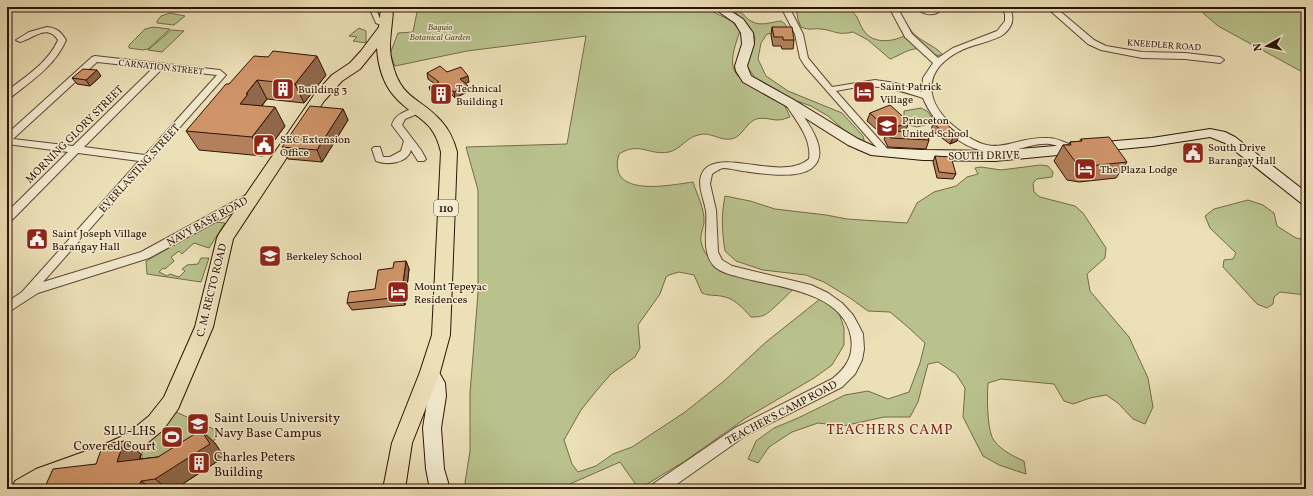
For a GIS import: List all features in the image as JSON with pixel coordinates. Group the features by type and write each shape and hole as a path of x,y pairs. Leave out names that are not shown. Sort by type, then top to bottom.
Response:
{"main road":[{"name":"110","path":"387,7 382,43 386,67 399,92 440,127 447,141 449,152 441,336 430,372 402,443 394,489"},
{"name":"SOUTH DRIVE","path":"717,7 739,21 747,33 748,44 741,66 744,75 753,83 790,103 861,146 887,154 995,156 1071,148 1152,142 1210,133 1220,135 1230,140 1306,199"},
{"name":"NAVY BASE ROAD","path":"252,197 319,98 337,78 355,66 366,54 385,26"},
{"name":"NAVY BASE ROAD","path":"355,66 374,64 386,67"},
{"name":"C. M. RECTO ROAD","path":"23,489 44,476 107,454 134,441 156,422 171,403 204,327 224,238 252,197"},
{"path":"430,372 436,383 437,396 433,435 435,469 440,489"}],"street":[{"path":"372,7 378,22 385,26"},
{"path":"785,7 799,34 804,58 809,66 887,154"},
{"path":"893,7 908,35 938,63"},
{"path":"920,7 923,10 930,12 937,10 937,7"},
{"path":"1005,7 1010,15 1010,20 1004,29 950,53 938,63 928,76 926,82 926,96 933,110 945,124 964,139 981,148 998,149 1047,141 1071,148"},
{"name":"KNEEDLER ROAD","path":"1050,7 1090,42 1104,48 1142,55 1185,56 1220,60"},
{"path":"7,96 50,60 59,49 62,40 57,32 51,30 34,32 20,40"},
{"name":"CARNATION STREET","path":"7,140 95,59 220,73 222,75 220,79"},
{"name":"MORNING GLORY STREET","path":"7,218 159,67"},
{"path":"7,104 37,78"},
{"name":"EVERLASTING STREET","path":"27,293 220,79"},
{"path":"829,90 875,83 894,86 926,96"},
{"name":"TEACHER'S CAMP ROAD","path":"658,489 740,432 837,383 848,374 855,364 859,351 858,338 854,327 837,305 815,291 722,267 713,254 712,217 705,178 708,172 714,167 723,165 788,171 804,169 813,162 816,157 814,144 790,103"},
{"path":"419,110 398,120 397,125 418,152 421,160"},
{"path":"7,140 148,158"},
{"path":"377,149 379,159 386,161 393,160 405,152 409,140"},
{"name":"NAVY BASE ROAD","path":"7,308 27,293 145,255 252,197"}],"green space":[{"name":"Baguio Botanical Garden","path":"418,7 705,7 732,21 740,31 733,55 734,70 738,76 754,88 782,103 790,117 778,120 763,118 754,120 738,136 731,139 722,139 707,134 702,134 694,136 673,151 669,152 662,153 633,149 626,150 619,154 618,168 622,178 631,183 642,186 656,186 693,182 702,207 704,218 701,241 705,253 713,262 725,270 739,276 769,284 794,288 768,313 761,316 751,317 741,306 726,297 702,293 694,275 679,272 666,277 660,294 638,325 640,348 635,357 611,374 597,390 581,410 564,440 572,464 578,472 596,466 613,454 632,447 685,412 724,381 766,342 820,299 832,304 840,316 844,328 844,345 832,365 814,378 746,418 685,461 639,489 620,462 570,484 566,489 464,489 470,451 470,393 478,293 478,190 466,147 567,144 586,36 467,51 395,66 390,54 398,33 413,32"},
{"path":"796,7 849,7 857,17 864,31 872,38 877,40 894,40 904,36 905,30 908,26 916,36 943,55 932,54 921,49 913,49 890,59 868,40 853,32 839,33 801,27 798,20"},
{"path":"1215,7 1306,7 1306,74 1218,26 1203,13 1202,10"},
{"path":"735,11 741,12 754,23 762,24 781,21 785,24 789,31 767,34 761,43 758,59 766,76 788,91 842,113 863,136 865,144 844,130 828,116 811,106 794,100 755,78 747,66 755,39 754,34"},
{"path":"170,13 185,16 174,25 157,23 161,16"},
{"path":"153,27 170,29 148,49 143,50 129,48 129,45 145,29"},
{"path":"359,28 366,31 366,43 353,41 357,37 349,36"},
{"path":"171,30 184,31 162,52 148,50"},
{"path":"921,108 927,111 934,120 932,123 917,127 909,125 904,119 904,111"},
{"path":"1040,165 1048,166 1053,172 1052,177 1037,179 1033,183 1034,192 1040,197 1075,206 1083,213 1106,248 1105,258 1087,274 1090,291 1129,337 1148,378 1153,407 1145,424 1133,419 1118,403 1106,395 1090,398 1073,404 1064,401 1054,384 1001,379 988,383 988,418 992,437 998,445 1011,455 1024,461 1026,474 999,465 983,456 963,417 965,388 956,374 938,362 928,364 918,402 910,417 884,417 843,426 818,423 792,432 769,447 758,463 748,459 756,441 774,428 845,395 868,391 888,399 909,392 920,363 925,343 890,312 868,311 824,282 806,275 763,270 736,261 725,251 722,224 725,196 750,201 775,209 847,219 907,223 917,203 934,192 956,186 967,177 978,174 975,168 981,167 1001,170"},
{"path":"1248,200 1263,205 1274,213 1277,226 1296,238 1306,240 1306,295 1280,292 1274,297 1273,304 1267,308 1257,304 1223,267 1224,260 1233,259 1236,253 1210,228 1205,216 1214,209"},
{"path":"215,222 225,223 209,248 194,243 182,254 179,251 171,257 174,261 159,272 167,276 170,274 179,277 185,271 182,269 187,265 198,264 201,258 209,258 201,282 147,274 146,261"},
{"name":"SLU-LHS Covered Court","path":"176,412 220,432 213,442 174,467 142,459 142,449"}],"building":[{"path":"772,27 792,27 794,40 783,40 783,37 774,37"},
{"path":"273,51 317,56 295,84 257,80 240,104 275,107 252,137 186,131 226,84 229,84 254,56 268,57"},
{"path":"440,66 447,72 461,67 468,76 460,79 468,86 454,92 450,89 438,95 429,87 439,82 427,73"},
{"path":"83,69 97,70 86,80 72,78"},
{"path":"890,105 909,122 888,130 870,113"},
{"path":"310,106 343,109 317,150 282,147"},
{"path":"942,120 959,135 953,138 933,124"},
{"path":"887,131 927,132 929,140 891,138"},
{"path":"1109,137 1127,162 1090,166 1077,164 1063,145 1071,145 1070,142 1082,141 1081,139"},
{"path":"935,156 951,157 956,174 939,172"},
{"path":"406,261 401,297 347,303 349,292 375,289 378,270 393,268 394,262"},
{"path":"201,430 210,444 155,479 141,481 139,489 44,489 53,469 96,464 102,447 112,443 124,441 117,462 158,457"}],"place":[{"name":"Building 3","path":"283,89"},
{"name":"Saint Patrick Village","path":"864,92"},
{"name":"Technical Building 1","path":"441,94"},
{"name":"Princeton United School","path":"887,126"},
{"name":"SEC Extension Office","path":"264,145"},
{"name":"South Drive Barangay Hall","path":"1193,153"},
{"name":"The Plaza Lodge","path":"1085,169"},
{"name":"Saint Joseph Village Barangay Hall","path":"37,239"},
{"name":"Berkeley School","path":"270,256"},
{"name":"Mount Tepeyac Residences","path":"398,292"},
{"name":"Saint Louis University Navy Base Campus","path":"198,424"},
{"name":"SLU-LHS Covered Court","path":"172,437"},
{"name":"Charles Peters Building","path":"199,463"}],"district":[{"name":"TEACHERS CAMP","path":"890,429"}]}
